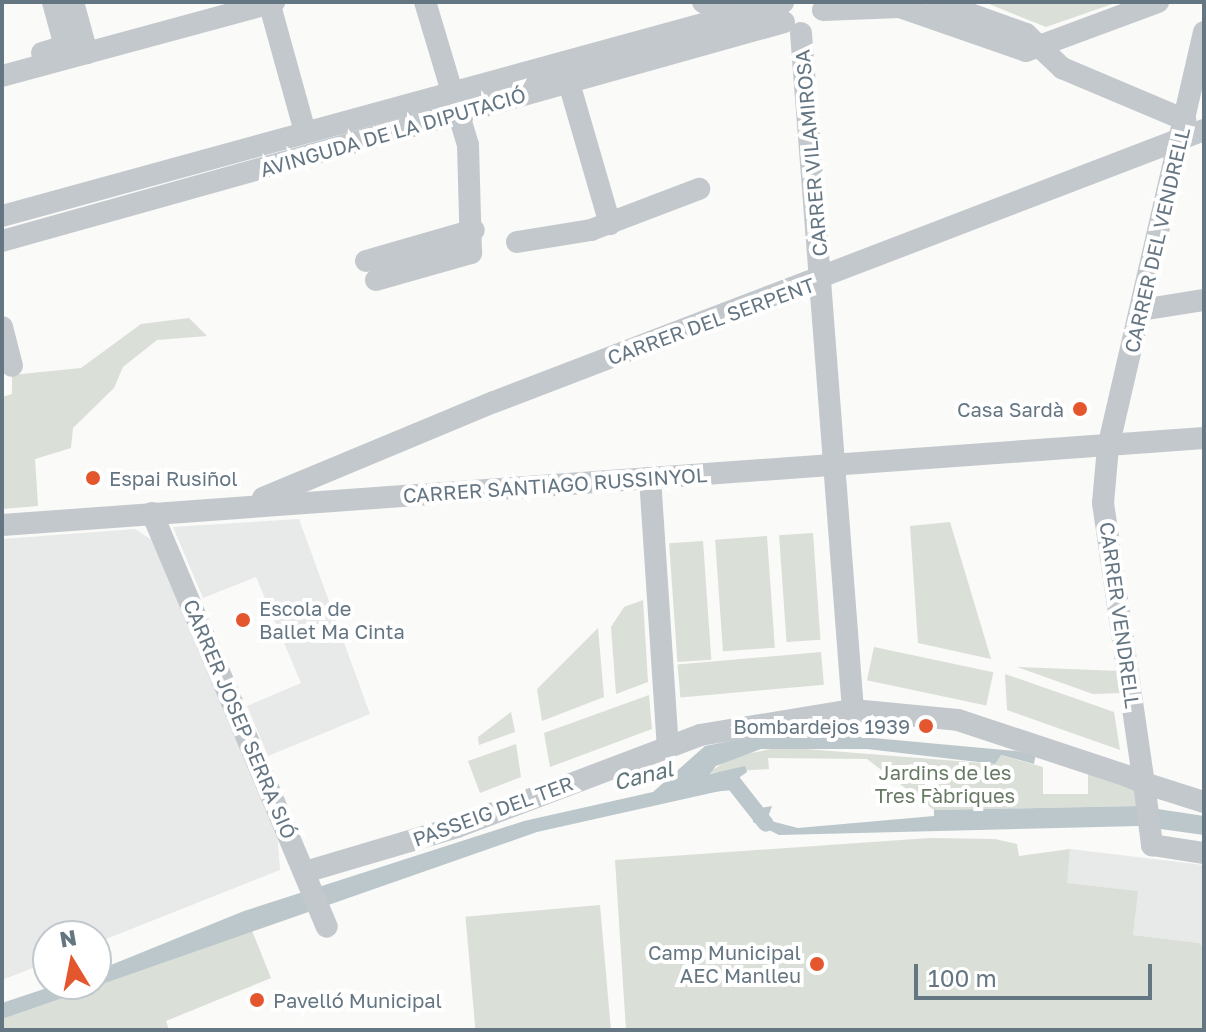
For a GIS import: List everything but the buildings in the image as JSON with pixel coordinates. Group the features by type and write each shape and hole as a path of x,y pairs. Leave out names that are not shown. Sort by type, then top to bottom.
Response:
{"street":[{"path":"2,63 65,46 53,2"},
{"path":"73,2 87,53"},
{"path":"2,76 270,2 305,132"},
{"path":"371,270 471,253 474,230 470,159 425,2"},
{"path":"703,2 732,16"},
{"path":"788,15 819,24 822,6 900,7 1026,51 1158,2"},
{"path":"948,3 1026,34 1035,47 1062,68 1190,130"},
{"name":"AVINGUDA DE LA DIPUTACIÓ","path":"2,241 732,16 788,15"},
{"name":"AVINGUDA DE LA DIPUTACIÓ","path":"2,216 305,132 569,83 788,15"},
{"name":"CARRER VILAMIROSA","path":"788,15 821,281 853,710"},
{"name":"CARRER DEL VENDRELL","path":"1108,447 1190,130 1204,32"},
{"path":"569,83 610,224"},
{"name":"CARRER DEL SERPENT","path":"243,506 494,402 821,281 1190,130"},
{"path":"517,242 610,224 699,189"},
{"path":"1141,310 1204,300"},
{"path":"2,327 12,366"},
{"name":"CARRER SANTIAGO RUSSINYOL","path":"2,525 1204,438"},
{"name":"CARRER VENDRELL","path":"1108,447 1103,503 1144,783"},
{"path":"650,478 668,746"},
{"name":"CARRER JOSEP SERRA SIÓ","path":"152,513 327,927"},
{"name":"PASSEIG DEL TER","path":"308,880 668,746 753,721 853,710 958,720 1204,802"},
{"path":"1144,783 1152,845 1204,853"}],"shaded area":[{"path":"299,519 370,714 268,756 247,706 301,683 256,577 203,598 173,527"},
{"path":"135,529 155,542 277,831 280,870 112,937 112,920 32,920 32,968 2,980 2,539"},
{"path":"786,730 1036,753 1034,764 1001,755 995,764 867,749 761,749 716,766 710,774 745,766 747,772 720,791 537,832 112,981 112,965 244,911 524,821 653,792 705,746"},
{"path":"772,806 767,820 798,828 934,816 934,810 1138,806 1204,816 1204,835 1139,826 779,835 753,822 754,809"},
{"path":"1070,849 1204,865 1204,950 1200,943 1133,935 1137,891 1066,883"},
{"path":"32,993 32,1000 56,1000 2,1019 2,1003"}],"green space":[{"path":"984,2 1118,2 1046,27"},
{"path":"189,318 207,336 157,340 123,367 114,388 73,428 71,448 35,459 38,506 2,509 2,397 12,394 12,375 81,368 141,324"},
{"path":"950,522 991,659 918,643 910,526"},
{"path":"813,533 820,640 787,642 779,535"},
{"path":"767,536 775,648 723,651 715,540"},
{"path":"703,541 711,660 677,662 669,543"},
{"path":"643,600 648,682 616,694 611,627 624,607"},
{"path":"598,628 604,697 542,721 537,689"},
{"path":"874,647 993,672 986,706 867,680"},
{"path":"821,652 824,685 680,697 678,665"},
{"path":"1017,667 1120,671 1123,693 1093,694"},
{"path":"1005,674 1114,712 1120,750 1007,710"},
{"path":"649,695 652,729 550,767 544,733"},
{"path":"511,712 515,732 479,745 478,737"},
{"path":"516,744 521,777 480,793 468,761"},
{"name":"Jardins de les Tres Fàbriques","path":"781,747 995,764 1000,755 1043,767 1043,794 1088,794 1088,770 1136,788 1138,806 934,810 867,759 768,758 769,769 709,773 731,757"},
{"name":"Camp Municipal AEC Manlleu","path":"929,838 995,839 1017,844 1019,856 1070,849 1067,883 1138,891 1133,935 1200,943 1204,950 1204,1030 626,1030 615,860"},
{"path":"600,905 611,1030 475,1030 466,917"},
{"path":"251,928 271,978 166,1021 169,1030 2,1030 2,1019 54,1000 112,1000 112,979"}],"waterway":[{"name":"Canal","path":"710,784 733,782 766,824"}],"place":[{"name":"Casa Sardà","path":"1080,409"},
{"name":"Espai Rusiñol","path":"93,478"},
{"name":"Escola de Ballet Ma Cinta","path":"243,620"},
{"name":"Bombardejos 1939","path":"926,726"},
{"name":"Camp Municipal AEC Manlleu","path":"817,964"},
{"name":"Pavelló Municipal","path":"257,1000"}]}
